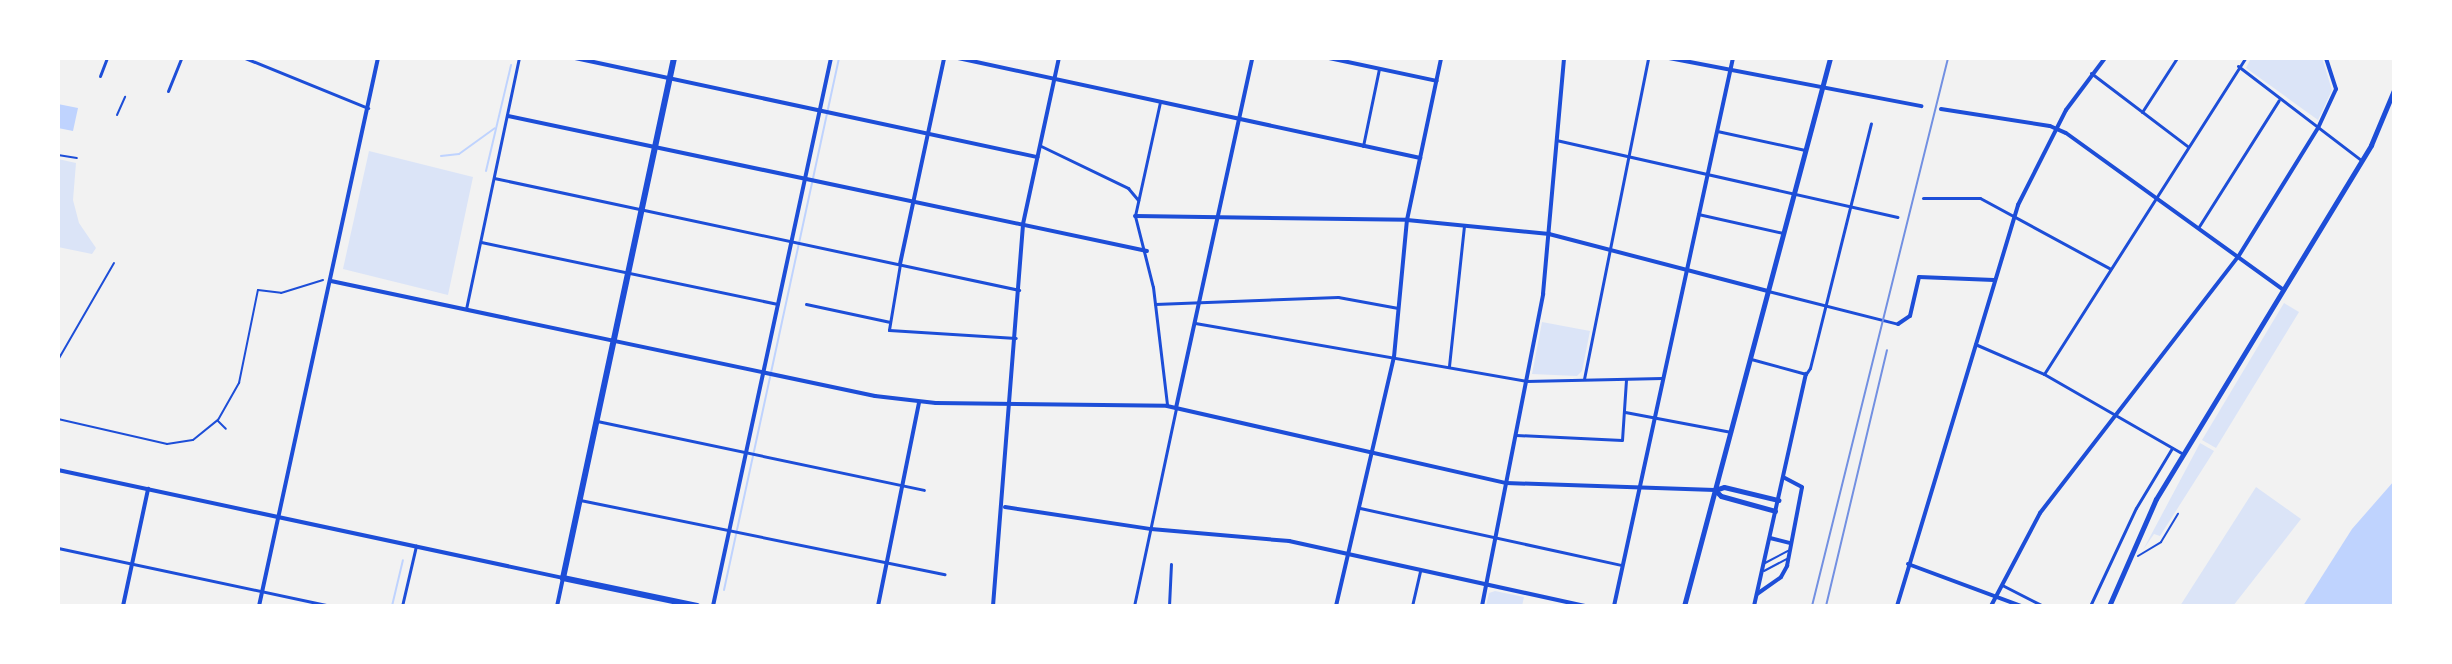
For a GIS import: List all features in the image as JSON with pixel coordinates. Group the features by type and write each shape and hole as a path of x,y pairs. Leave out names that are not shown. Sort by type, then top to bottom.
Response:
{"highway":[{"path":"674,58 563,578 697,606"}],"main road":[{"path":"1684,606 1830,58"},
{"path":"2109,606 2145,521 2361,160 2387,112 2394,90"},
{"path":"1715,490 1724,487 1778,500"},
{"path":"1715,490 1721,496 1775,511"}],"street":[{"path":"100,76 107,58"},
{"path":"168,91 181,58"},
{"path":"245,58 368,108"},
{"path":"259,606 378,58"},
{"path":"466,310 519,58"},
{"path":"575,58 1038,157"},
{"path":"713,606 831,58"},
{"path":"944,58 889,330 1016,338"},
{"path":"958,58 1420,158"},
{"path":"993,606 1005,507 1023,224 1059,58"},
{"path":"1134,606 1252,58"},
{"path":"1329,58 1437,81"},
{"path":"1336,606 1394,357 1407,220 1441,58"},
{"path":"1482,606 1526,381 1549,234 1564,58"},
{"path":"1584,379 1648,58"},
{"path":"1669,58 1822,90 1921,106"},
{"path":"1614,606 1733,58"},
{"path":"1897,606 2015,217 2057,129 2091,73 2105,58"},
{"path":"2142,112 2177,58"},
{"path":"2044,374 2245,58"},
{"path":"1991,606 2040,513 2238,257 2318,128 2336,89 2326,58"},
{"path":"2238,66 2361,160"},
{"path":"1363,146 1379,69"},
{"path":"2091,73 2187,146"},
{"path":"117,115 125,97"},
{"path":"2198,228 2279,100"},
{"path":"1160,102 1135,216 1147,251 1167,406"},
{"path":"2387,112 2394,108"},
{"path":"1941,109 2057,129 2282,289"},
{"path":"508,116 1147,251"},
{"path":"1754,606 1806,374 1871,123"},
{"path":"1717,131 1805,150"},
{"path":"1556,140 1897,217"},
{"path":"1040,146 1128,188 1138,200"},
{"path":"58,155 77,158"},
{"path":"494,178 1019,290"},
{"path":"1923,198 1980,198 2111,269"},
{"path":"1698,214 1783,233"},
{"path":"1135,216 1407,220 1549,234 1898,324 1910,316 1919,277 1994,280"},
{"path":"1449,367 1464,226"},
{"path":"481,242 778,304"},
{"path":"58,360 114,263"},
{"path":"103,272 107,276"},
{"path":"58,419 173,445 193,440 218,420 239,383 258,290 281,293 323,280"},
{"path":"331,281 763,374 919,402 1167,406 1371,455 1506,483 1715,490"},
{"path":"1155,304 1338,297 1399,309"},
{"path":"806,304 890,322"},
{"path":"1194,323 1526,381 1662,378"},
{"path":"1974,344 2044,374 2183,454"},
{"path":"1751,359 1806,374"},
{"path":"1516,435 1622,440 1626,379"},
{"path":"878,606 919,402"},
{"path":"1625,412 1731,432"},
{"path":"218,420 226,429"},
{"path":"597,421 924,490"},
{"path":"2090,606 2136,508 2172,448"},
{"path":"58,470 563,578 557,606"},
{"path":"1757,594 1781,577 1788,558 1802,487 1782,477"},
{"path":"123,606 148,489"},
{"path":"580,500 887,565 945,574"},
{"path":"1005,507 1151,529 1289,541 1585,606"},
{"path":"1359,507 1622,565"},
{"path":"2138,556 2161,542 2178,514"},
{"path":"1770,538 1790,543"},
{"path":"402,606 416,546"},
{"path":"58,548 332,606"},
{"path":"1764,563 1789,550"},
{"path":"1762,572 1788,558"},
{"path":"1169,606 1171,564"},
{"path":"1908,564 2021,606"},
{"path":"1412,606 1420,570"},
{"path":"2002,585 2043,606"}],"shaded area":[{"path":"2251,58 2322,58 2332,90 2318,120 2246,68"},
{"path":"369,151 473,177 448,295 343,269"},
{"path":"58,159 76,163 73,200 79,223 96,248 92,254 58,247"},
{"path":"2284,303 2299,312 2216,448 2202,440"},
{"path":"1542,322 1590,331 1582,371 1577,376 1532,374"},
{"path":"2200,443 2214,451 2160,536 2154,534 2143,550"},
{"path":"2256,487 2301,519 2233,606 2180,606"},
{"path":"1495,591 1524,597 1522,606 1486,606 1489,593"}],"water":[{"path":"58,104 78,108 73,131 58,128"},
{"path":"2394,481 2394,606 2303,606 2352,529"}],"waterway":[{"path":"724,590 839,58"},
{"path":"486,171 511,65"},
{"path":"441,156 459,154 495,128"},
{"path":"392,606 403,560"}],"railway":[{"path":"1812,606 1948,58"},
{"path":"1826,606 1887,350"}]}
